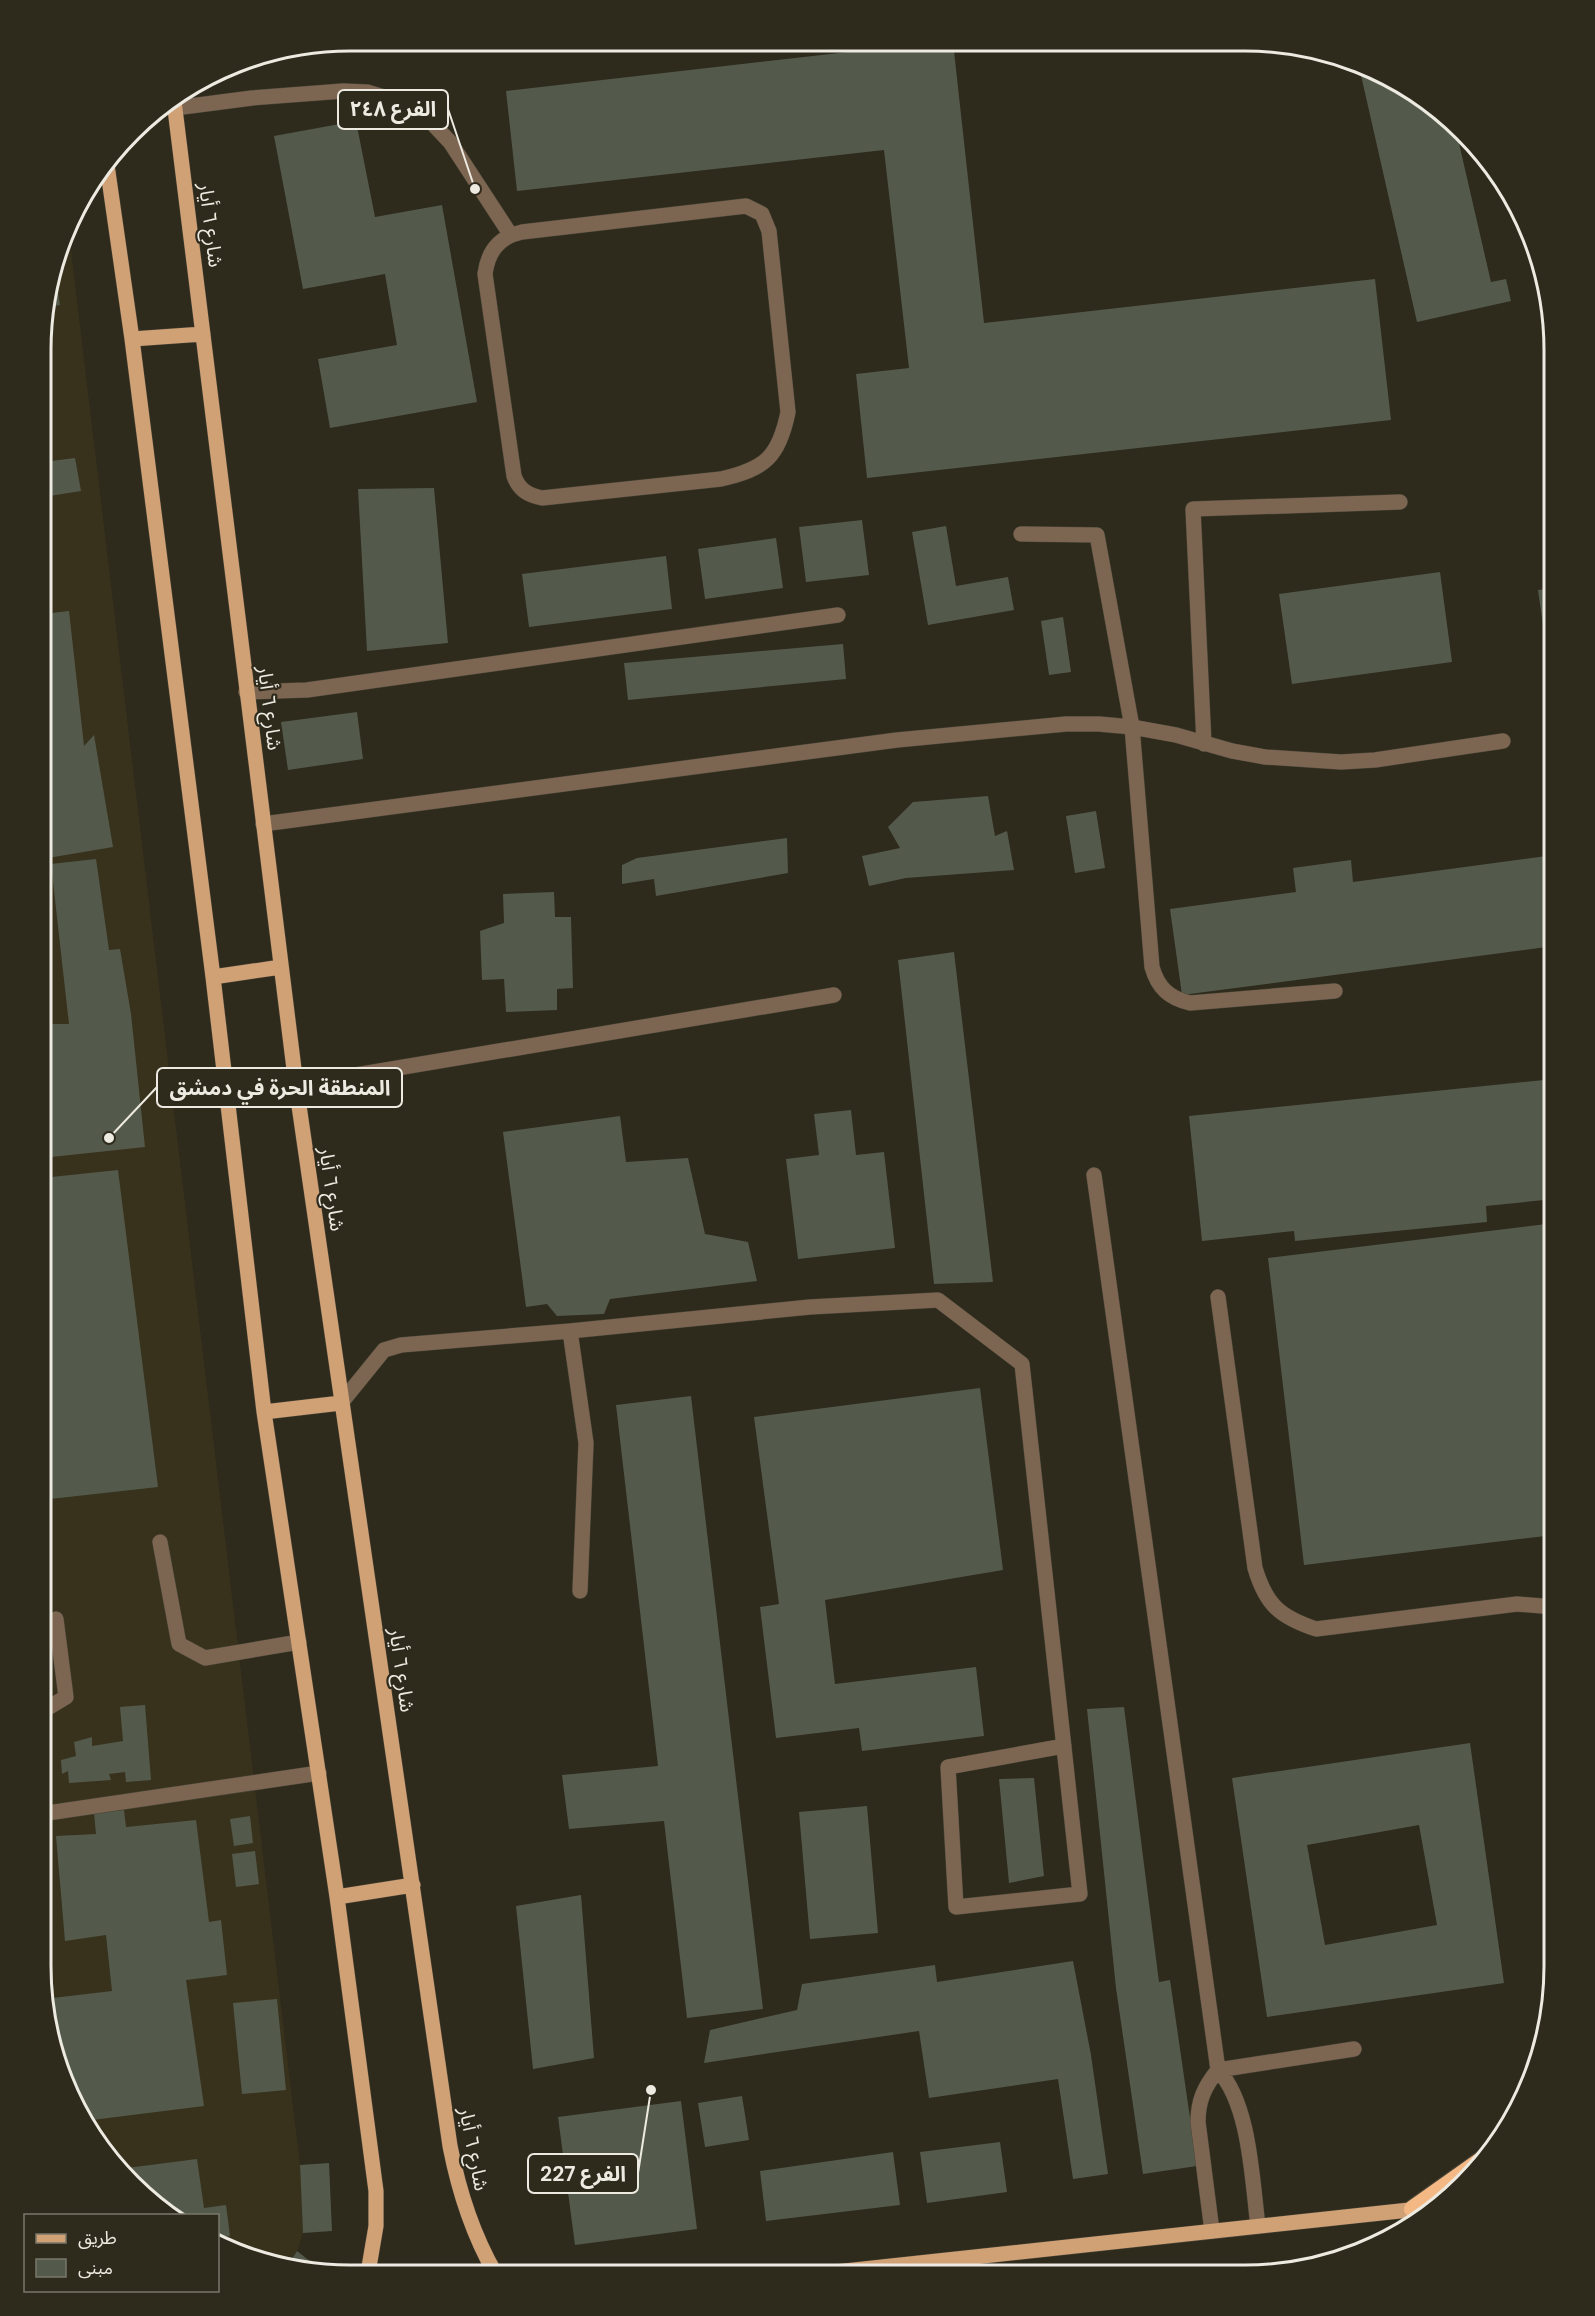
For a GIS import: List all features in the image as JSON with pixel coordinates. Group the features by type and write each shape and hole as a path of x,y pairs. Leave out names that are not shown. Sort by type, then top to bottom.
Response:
{"highway":[{"path":"1413,2209 1457,2178"}],"main road":[{"name":"شارع ٦ أيار","path":"175,107 296,1085 341,1402 450,2146 467,2215 490,2265"},
{"path":"108,174 132,339 213,977 264,1412 337,1897 376,2191 376,2226 369,2265"},
{"path":"132,339 203,334"},
{"path":"213,977 281,967"},
{"path":"264,1412 341,1402"},
{"path":"337,1897 413,1885"},
{"path":"900,2265 1420,2208"}],"lane":[{"path":"181,104 344,91 367,93 390,99 411,108 433,123 450,142 510,234"},
{"path":"746,206 762,214 769,231 788,412 783,438 769,459 747,473 721,479 542,498 530,495 520,488 513,476 485,274 492,250 510,234 746,206"},
{"path":"1204,744 1193,509 1400,501"},
{"path":"1021,534 1097,535 1132,728 1152,967 1155,980 1163,991 1176,999 1190,1003 1335,991"},
{"path":"246,692 307,690 838,615"},
{"path":"263,824 897,740 1066,724 1099,724 1176,735 1204,744 1265,757 1341,762 1375,760 1503,741"},
{"path":"296,1085 834,995"},
{"path":"1094,1175 1218,2070 1233,2090 1240,2109 1258,2226"},
{"path":"1218,1297 1255,1569 1262,1590 1275,1609 1294,1622 1316,1629 1517,1604 1544,1606"},
{"path":"341,1402 384,1350 401,1345 810,1307 938,1300 1022,1364 1064,1746 1080,1894 956,1907 948,1767 1064,1746"},
{"path":"570,1331 586,1443 580,1591"},
{"path":"160,1542 179,1644 205,1658 299,1642"},
{"path":"51,1707 66,1698 56,1619"},
{"path":"51,1813 319,1773"},
{"path":"1212,2231 1198,2122 1198,2108 1208,2081 1218,2070 1354,2049"}],"shaded area":[{"path":"70,245 300,2165 303,2233 292,2259 235,2242 219,2234 219,2214 183,2214 138,2178 101,2132 82,2098 61,2044 54,2005 51,1966 51,350 57,291"}],"building":[{"path":"954,51 984,323 1375,279 1391,420 867,478 856,374 909,368 884,150 517,191 506,91 848,52"},
{"path":"1361,74 1411,101 1458,139 1491,282 1506,279 1511,301 1417,322"},
{"path":"356,121 375,217 442,205 477,402 330,428 318,359 397,345 385,274 303,289 274,136"},
{"path":"57,289 60,305 55,306"},
{"path":"75,458 81,491 51,496 51,461"},
{"path":"434,488 448,643 367,651 358,489"},
{"path":"862,520 869,575 806,582 799,527"},
{"path":"946,526 956,586 1008,577 1014,610 928,625 912,532"},
{"path":"776,538 783,588 705,599 698,549"},
{"path":"666,556 672,609 529,627 522,574"},
{"path":"1440,572 1452,662 1292,684 1279,594"},
{"path":"1544,589 1544,632 1538,590"},
{"path":"69,611 84,746 94,735 113,847 51,857 51,613"},
{"path":"1063,617 1071,672 1049,675 1041,621"},
{"path":"843,644 846,679 628,700 624,663"},
{"path":"357,712 363,759 288,770 281,722"},
{"path":"988,796 995,836 1007,831 1014,870 906,878 869,886 862,856 900,848 888,827 913,802"},
{"path":"1096,811 1105,868 1075,873 1066,816"},
{"path":"787,838 788,873 656,896 654,879 622,884 622,865 637,858"},
{"path":"1544,856 1544,947 1182,995 1170,909 1296,892 1293,868 1351,860 1353,882"},
{"path":"96,859 109,950 120,949 131,1014 145,1147 51,1157 51,1024 69,1024 51,864"},
{"path":"554,892 555,917 571,917 573,988 557,989 557,1010 506,1012 504,979 482,980 480,931 504,923 503,894"},
{"path":"954,952 993,1282 934,1284 898,960"},
{"path":"1544,1080 1544,1200 1486,1206 1487,1222 1295,1241 1294,1231 1202,1241 1189,1116"},
{"path":"851,1110 856,1155 884,1152 895,1248 798,1259 786,1159 819,1155 814,1114"},
{"path":"620,1116 626,1162 688,1158 705,1234 748,1242 757,1281 610,1299 604,1314 557,1316 547,1304 526,1307 503,1132"},
{"path":"118,1170 158,1487 51,1499 51,1177"},
{"path":"1544,1224 1544,1536 1304,1565 1268,1258"},
{"path":"980,1388 1003,1570 825,1600 835,1684 976,1667 984,1736 862,1751 859,1728 776,1738 760,1607 779,1604 754,1417"},
{"path":"691,1396 763,2009 687,2018 664,1821 569,1829 562,1775 658,1766 616,1405"},
{"path":"145,1705 151,1780 126,1782 125,1772 109,1774 111,1780 69,1783 68,1771 62,1774 61,1760 76,1756 74,1742 92,1737 92,1746 123,1741 120,1707"},
{"path":"1124,1707 1159,1982 1170,1980 1197,2166 1143,2174 1116,1988 1087,1709"},
{"path":"1470,1743 1504,1983 1267,2017 1232,1778","holes":["1419,1825 1437,1925 1325,1945 1307,1845"]},
{"path":"1034,1778 1044,1876 1009,1883 999,1779"},
{"path":"867,1806 878,1933 810,1939 799,1812"},
{"path":"124,1810 126,1827 196,1820 209,1922 221,1920 227,1975 186,1980 204,2106 93,2120 74,2081 61,2044 53,1998 112,1991 106,1935 65,1941 56,1836 96,1834 94,1813"},
{"path":"250,1816 253,1843 234,1846 230,1819"},
{"path":"255,1851 259,1884 236,1887 232,1854"},
{"path":"581,1895 594,2058 533,2069 516,1906"},
{"path":"1073,1961 1091,2055 1108,2174 1073,2179 1058,2079 929,2098 919,2031 704,2063 710,2030 797,2010 802,1984 935,1965 937,1982"},
{"path":"277,1999 286,2090 242,2094 233,2003"},
{"path":"742,2096 749,2140 705,2147 698,2103"},
{"path":"681,2101 697,2229 575,2245 558,2117"},
{"path":"1000,2142 1007,2192 927,2203 920,2152"},
{"path":"893,2152 900,2205 766,2221 760,2171"},
{"path":"197,2159 204,2208 226,2205 230,2236 219,2234 219,2214 183,2214 153,2191 129,2168"},
{"path":"329,2163 332,2231 303,2233 300,2165"},
{"path":"297,2251 311,2262 311,2262 292,2259"}],"place":[{"name":"الفرع ٢٤٨","path":"475,189"},
{"name":"المنطقة الحرة في دمشق","path":"109,1138"},
{"name":"الفرع 227","path":"651,2090"}]}
